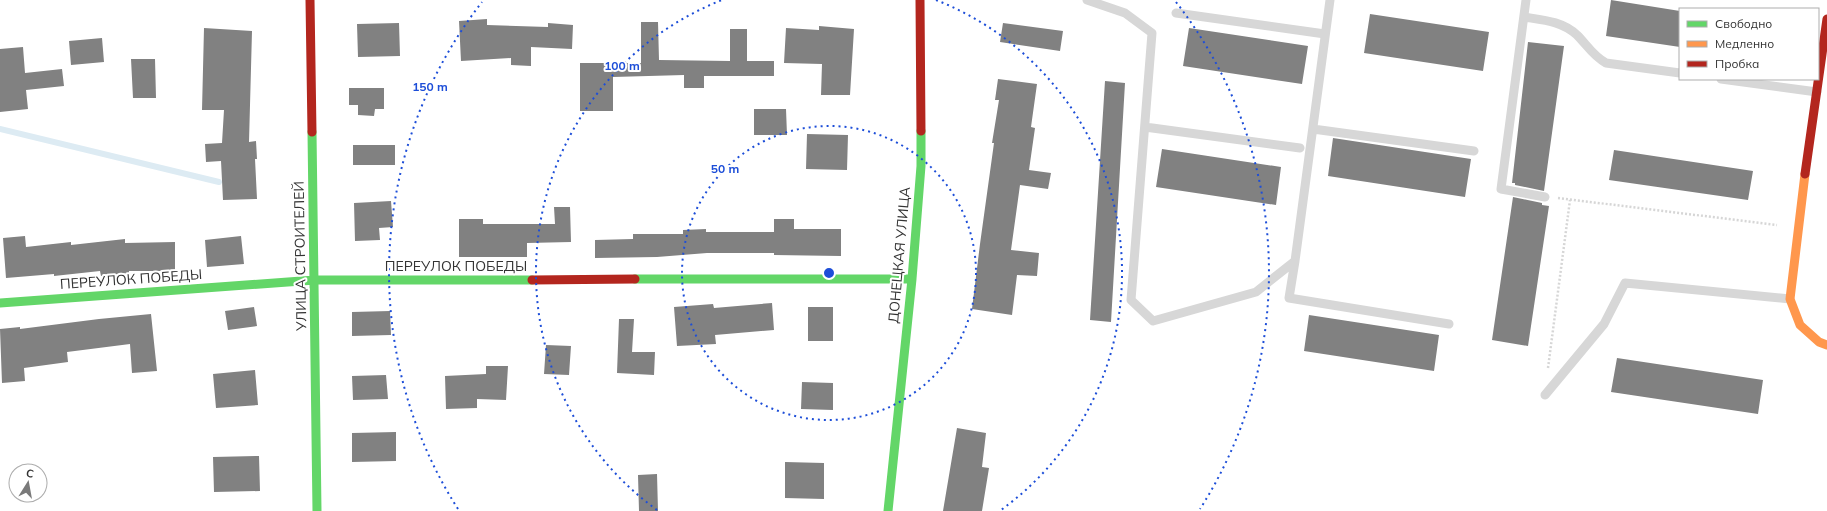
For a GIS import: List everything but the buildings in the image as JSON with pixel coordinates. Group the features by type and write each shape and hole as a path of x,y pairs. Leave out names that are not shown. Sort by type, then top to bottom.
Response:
{"street":[{"name":"УЛИЦА СТРОИТЕЛЕЙ","path":"310,0 317,511"},
{"name":"ДОНЕЦКАЯ УЛИЦА","path":"888,511 912,278 921,166 920,0"},
{"path":"1819,77 1827,19"},
{"path":"1819,80 1798,227 1790,299 1800,325 1820,342 1827,345"},
{"name":"ПЕРЕУЛОК ПОБЕДЫ","path":"0,302 315,280 912,278"}],"lane":[{"path":"1087,0 1125,13 1152,33 1131,300 1153,321 1256,292 1295,261"},
{"path":"1330,0 1289,298 1449,324"},
{"path":"1526,0 1501,189 1545,197"},
{"path":"1176,13 1325,34"},
{"path":"1524,17 1558,22 1576,35 1596,58 1606,64 1679,74"},
{"path":"1728,80 1817,92"},
{"path":"1145,127 1300,148"},
{"path":"1313,129 1474,151"},
{"path":"1545,395 1604,324 1625,283 1790,299"}],"path":[{"path":"1545,197 1798,227"},
{"path":"1545,395 1570,200"}],"waterway":[{"path":"0,129 219,182"}],"traffic: fast":[{"path":"888,511 912,279 921,166 921,131"},
{"path":"312,132 317,511"},
{"path":"635,279 912,279"},
{"path":"0,303 315,280 532,280"}],"traffic: slow":[{"path":"1805,174 1790,299 1800,325 1819,342 1827,345"}],"traffic: jam":[{"path":"310,0 312,132"},
{"path":"920,0 921,131"},
{"path":"1819,75 1827,19"},
{"path":"1805,174 1818,80"},
{"path":"532,280 635,279"}]}
